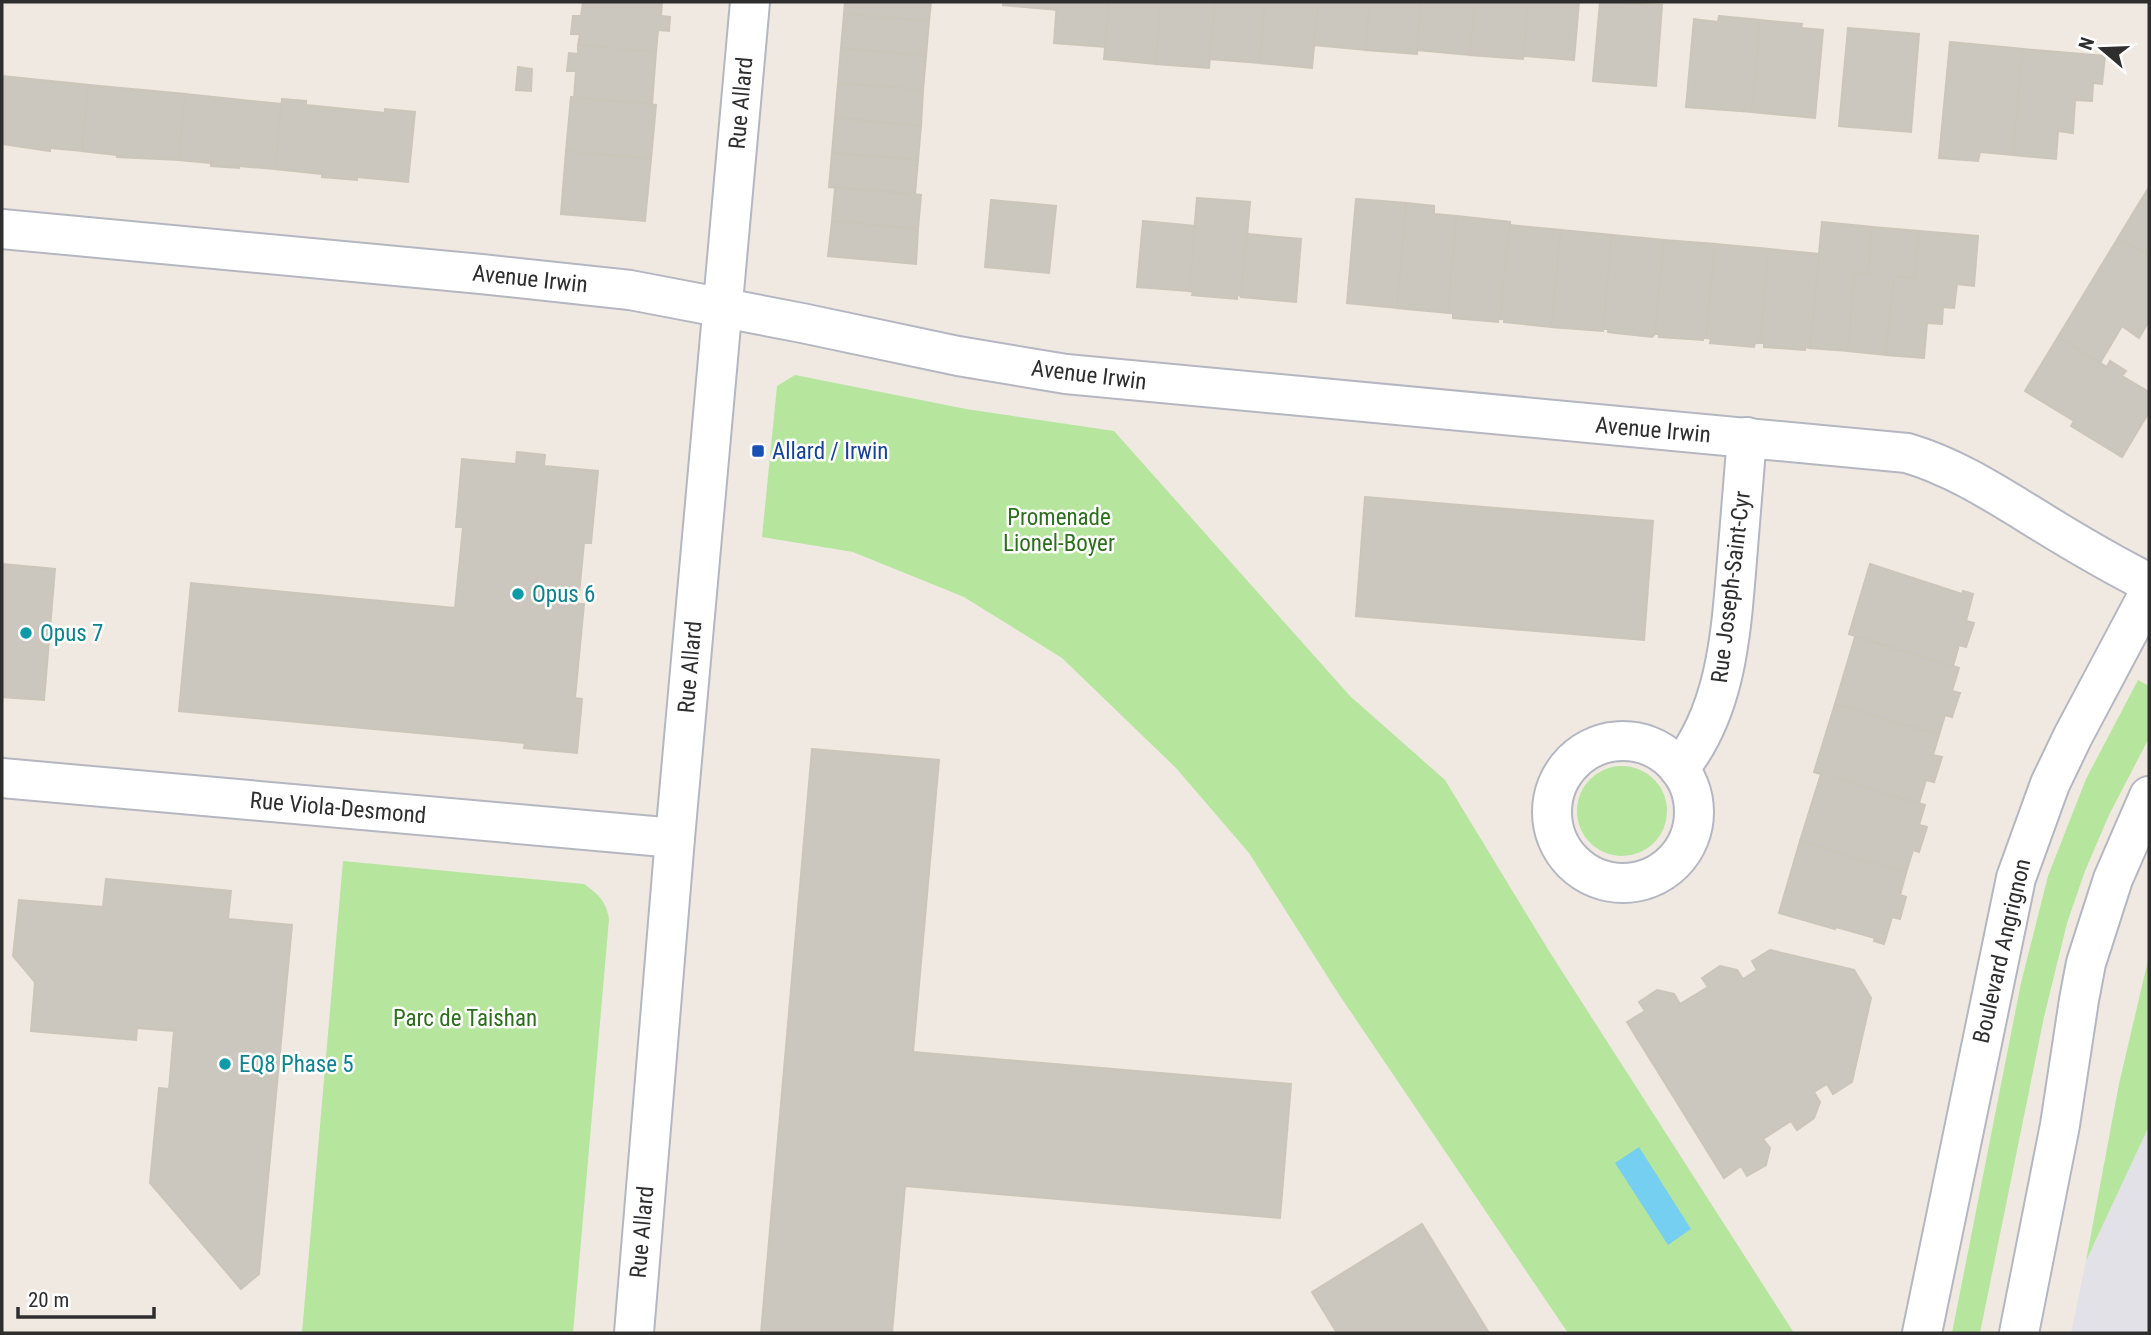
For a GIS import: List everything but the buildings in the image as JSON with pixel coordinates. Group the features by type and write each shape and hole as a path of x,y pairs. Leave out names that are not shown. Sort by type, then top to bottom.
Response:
{"street":[{"name":"Rue Allard","path":"634,1333 675,838 750,2"},
{"name":"Avenue Irwin","path":"2,229 629,290 958,356 1066,374 1907,453 1936,461 1961,473 2100,558 2149,583"},
{"name":"Rue Joseph-Saint-Cyr","path":"1679,769 1705,732 1717,697 1729,644 1747,437"},
{"name":"Boulevard Angrignon","path":"1922,1333 2016,878 2050,784 2149,593"},
{"name":"Rue Viola-Desmond","path":"2,778 675,838"},
{"path":"2019,1333 2060,1125 2087,963 2113,878 2149,796"}],"shaded area":[{"path":"2149,1126 2149,1333 2071,1333 2086,1261"}],"green space":[{"name":"Promenade Lionel-Boyer","path":"795,375 966,409 1114,431 1350,696 1445,780 1549,951 1794,1333 1568,1333 1338,993 1249,853 1176,768 1062,658 964,597 853,552 762,537 777,386"},
{"path":"2138,680 2149,686 2149,738 2109,815 2067,923 2044,1017 1980,1333 1952,1333 2021,983 2048,876 2086,779"},
{"path":"1622,766 1639,770 1654,779 1663,794 1667,811 1663,828 1654,843 1639,852 1622,856 1605,852 1590,843 1581,828 1577,811 1581,794 1590,779 1605,770"},
{"name":"Parc de Taishan","path":"343,861 584,884 606,907 609,919 573,1333 302,1333"},
{"path":"2149,956 2149,1126 2086,1261 2119,1084"}],"water":[{"path":"1639,1147 1691,1229 1668,1245 1615,1163"}],"place":[{"name":"Allard / Irwin","path":"758,451"},
{"name":"Opus 6","path":"518,594"},
{"name":"Opus 7","path":"26,633"},
{"name":"EQ8 Phase 5","path":"225,1064"}]}
